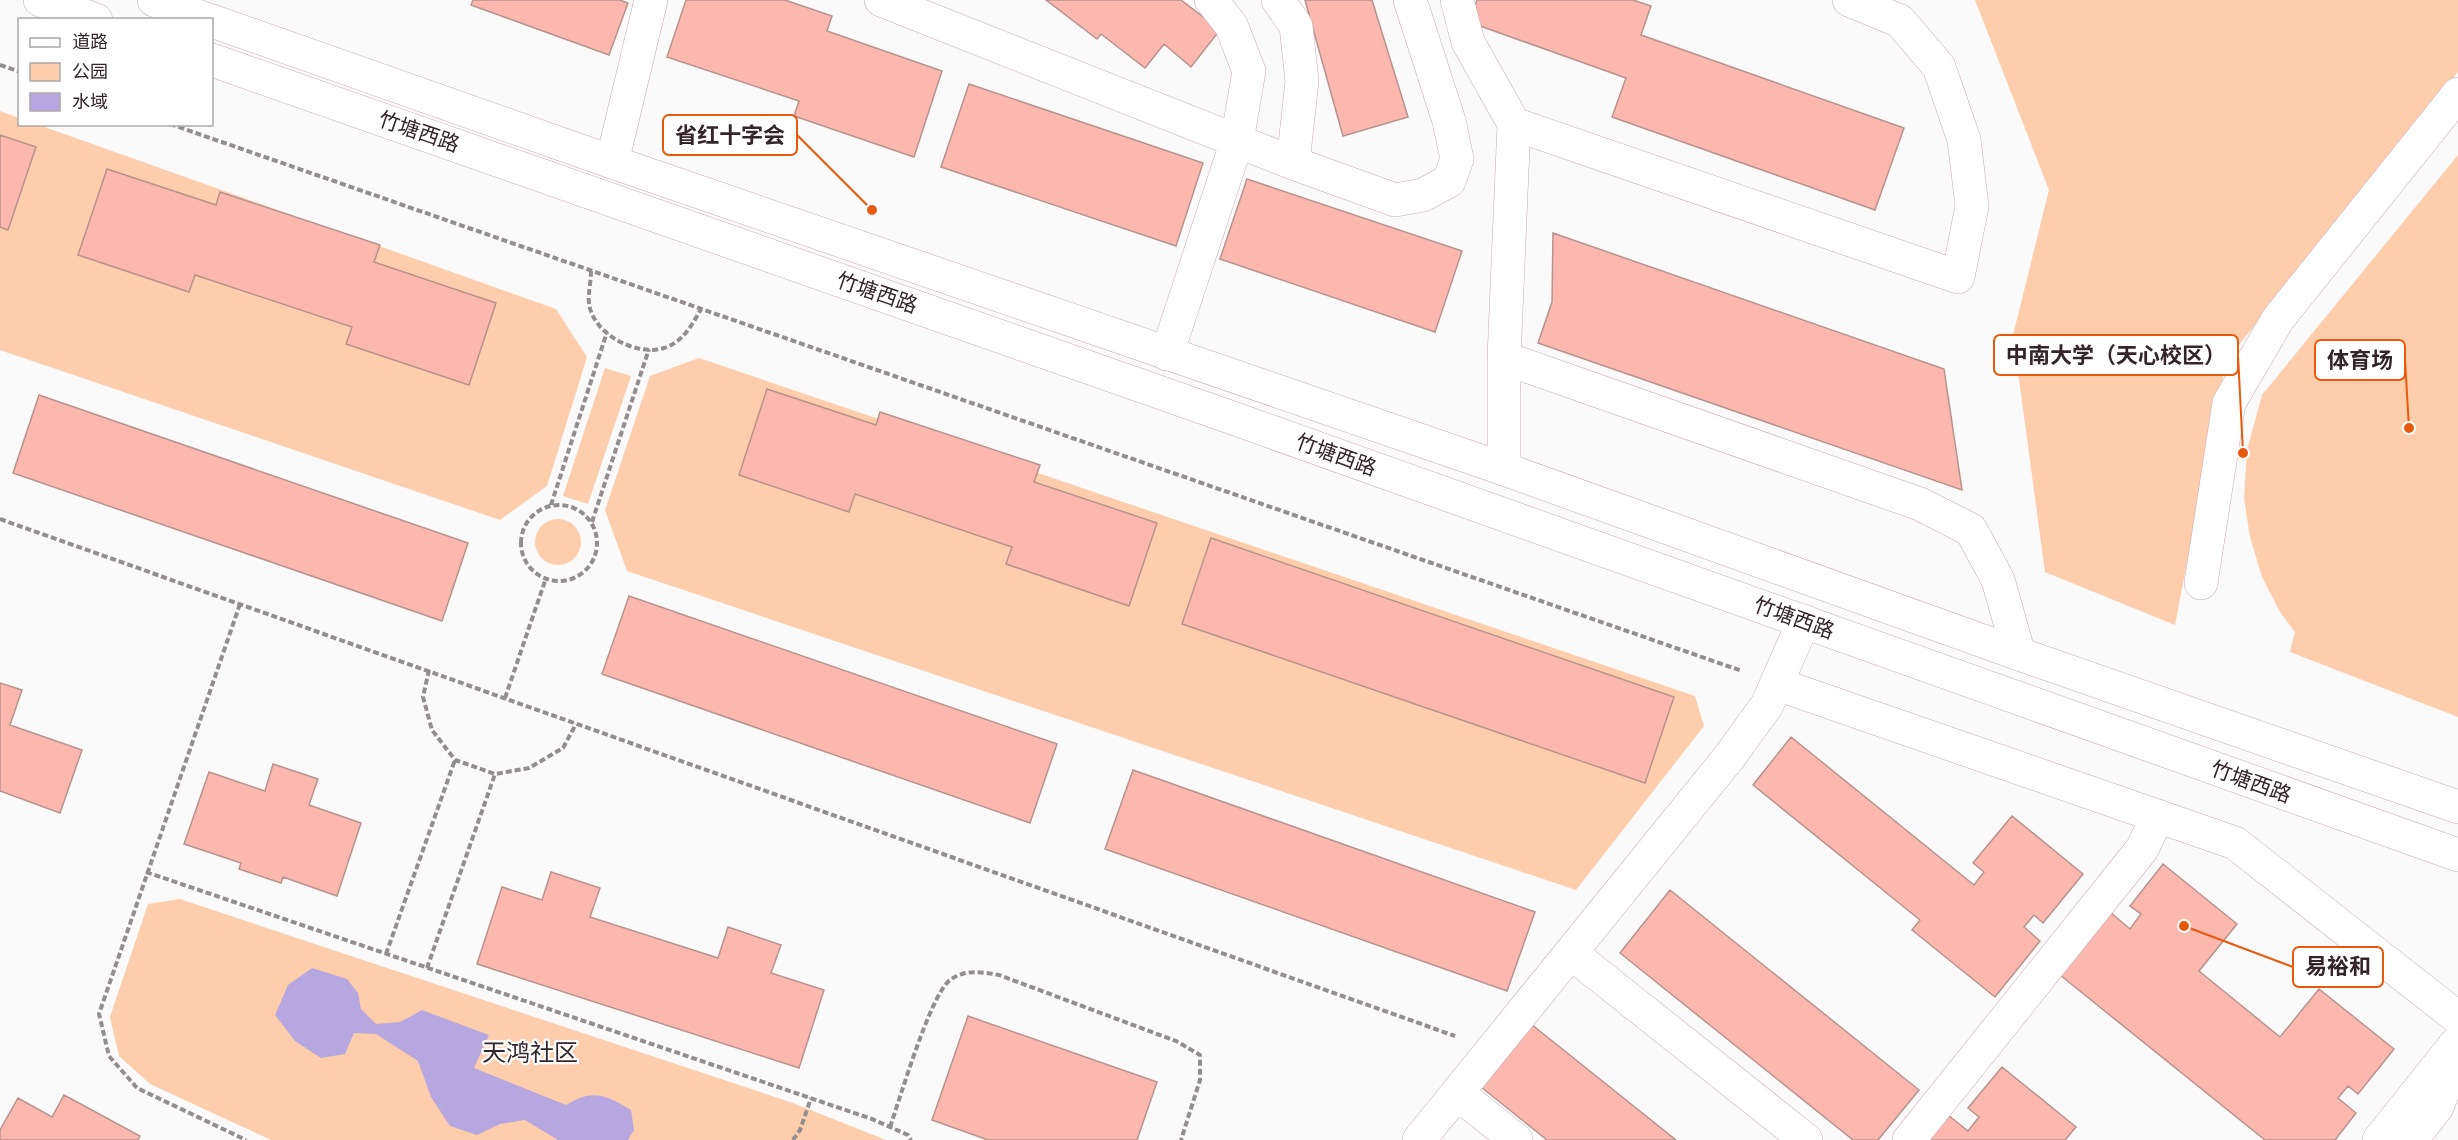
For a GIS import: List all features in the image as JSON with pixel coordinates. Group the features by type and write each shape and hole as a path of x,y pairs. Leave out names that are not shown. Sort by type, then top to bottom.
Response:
{"main road":[{"path":"40,0 90,18"},
{"name":"竹塘西路","path":"154,0 204,18"},
{"path":"210,18 216,0"},
{"path":"612,162 651,0"},
{"path":"881,0 1293,163 1395,200 1423,195 1449,181 1457,159 1449,121 1410,0"},
{"path":"1167,354 1237,141 1249,71 1232,25 1211,0"},
{"path":"1278,0 1296,26 1302,81 1293,163"},
{"path":"1457,0 1468,42 1514,124 1504,358 1504,469"},
{"path":"1514,124 1958,277 1972,207 1964,140 1939,67 1900,21 1849,0"},
{"name":"竹塘西路","path":"213,21 612,162 1504,469 2019,654 2458,807"},
{"name":"竹塘西路","path":"213,60 1804,621 2458,855"},
{"path":"2201,583 2229,403 2278,319 2458,93"},
{"path":"1504,358 1920,504 1971,530 1998,580 2019,654"},
{"path":"1419,1140 1730,756 1767,705 1804,621"},
{"path":"1777,684 2235,843 2458,1018"},
{"path":"1909,1140 2142,849 2158,816"},
{"path":"1571,953 1806,1140"},
{"path":"2379,1140 2458,1041"},
{"path":"2411,1140 2437,1107 2458,1054"},
{"path":"1457,1093 1516,1140"}],"path":[{"path":"0,65 18,71"},
{"path":"176,126 1777,684"},
{"path":"591,271 589,304 598,326 625,346 663,348 686,335 701,309"},
{"path":"551,505 607,332"},
{"path":"591,522 649,349"},
{"path":"564,504 576,508 591,522 597,538 597,550 589,566 575,578 563,581 546,578 529,567 520,543 529,518 539,510 551,505 564,504"},
{"path":"0,519 1493,1049"},
{"path":"505,698 546,578"},
{"path":"240,604 99,1014 109,1056 137,1088 246,1140"},
{"path":"429,670 423,697 432,730 455,760 495,774 529,768 563,748 576,724"},
{"path":"386,954 455,760"},
{"path":"427,968 495,774"},
{"path":"146,872 811,1098 890,1127 908,1135 911,1140"},
{"path":"890,1127 934,1003 950,980 975,971 1010,980 1176,1041 1200,1055 1200,1080 1181,1140"},
{"path":"793,1140 800,1130 811,1098"}],"green space":[{"path":"1975,0 2458,0 2458,72 2226,361 2175,625 2045,572 2013,335 2049,190"},
{"path":"0,111 18,118 18,126 42,126 556,309 587,357 547,486 500,520 0,350"},
{"path":"2458,155 2458,717 2290,652 2295,632 2280,612 2262,577 2250,537 2244,498 2247,450 2262,395"},
{"path":"699,358 1695,696 1704,726 1576,890 627,571 605,510 650,376"},
{"path":"605,368 631,376 588,504 563,496"},
{"path":"558,519 567,520 575,525 580,533 580,551 575,559 567,564 558,565 549,564 541,559 536,551 535,542 536,533 541,525 549,520"},
{"path":"180,899 793,1103 886,1140 271,1140 150,1084 119,1056 110,1017 148,904"}],"water":[{"path":"312,968 347,979 358,993 361,1009 376,1024 400,1022 422,1010 489,1035 474,1068 566,1105 591,1095 614,1100 631,1110 634,1130 628,1140 558,1140 525,1120 500,1124 477,1135 450,1126 431,1097 418,1061 376,1034 354,1033 345,1054 321,1058 295,1041 275,1015 288,985"}],"building":[{"path":"473,0 620,0 628,3 609,55 471,5"},
{"path":"686,0 785,0 832,16 827,31 942,71 914,157 794,116 799,101 667,57"},
{"path":"1046,0 1181,0 1220,30 1191,67 1164,44 1145,68 1101,34 1097,39"},
{"path":"1305,0 1372,0 1408,117 1343,136"},
{"path":"1477,0 1633,0 1651,6 1641,35 1904,128 1875,210 1612,117 1626,78 1469,22"},
{"path":"969,84 1203,163 1176,246 941,167"},
{"path":"0,135 36,147 8,230 0,227"},
{"path":"107,169 216,205 220,192 380,245 374,262 496,303 469,385 346,344 352,327 195,275 189,292 78,255"},
{"path":"1247,179 1462,251 1435,332 1220,259"},
{"path":"1553,233 1944,369 1962,490 1538,343 1552,302"},
{"path":"767,389 876,425 880,412 1040,465 1034,482 1157,523 1129,606 1006,564 1012,547 855,494 849,512 739,475"},
{"path":"39,395 468,543 442,621 13,473"},
{"path":"1211,538 1674,697 1645,783 1182,624"},
{"path":"629,596 1057,744 1030,823 602,674"},
{"path":"0,683 22,690 10,725 82,750 60,813 0,791"},
{"path":"1791,737 1974,885 1984,872 1973,863 2012,816 2083,874 2043,923 2034,915 2024,927 2040,941 1995,997 1912,930 1920,920 1753,785"},
{"path":"273,764 318,779 309,805 361,823 337,896 283,877 281,883 239,869 241,863 184,844 209,772 265,791"},
{"path":"1133,770 1535,912 1507,991 1105,849"},
{"path":"2163,864 2237,924 2199,971 2280,1037 2319,989 2394,1049 2358,1094 2348,1086 2338,1098 2356,1113 2335,1140 2265,1140 2060,975 2110,912 2130,929 2141,914 2130,906"},
{"path":"551,872 600,888 590,917 718,958 728,927 781,945 771,973 824,990 799,1068 477,964 502,887 542,900"},
{"path":"1670,890 1919,1090 1878,1140 1853,1140 1620,953"},
{"path":"968,1016 1157,1082 1137,1140 988,1140 932,1120"},
{"path":"1526,1020 1676,1140 1547,1140 1476,1083"},
{"path":"2002,1067 2076,1127 2065,1140 1928,1140 1948,1115 1968,1131 1979,1117 1968,1108"},
{"path":"64,1095 140,1136 138,1140 0,1140 0,1130 18,1098 52,1117"}],"place":[{"name":"省红十字会","path":"872,210"},
{"name":"体育场","path":"2409,428"},
{"name":"中南大学（天心校区）","path":"2243,453"},
{"name":"易裕和","path":"2184,926"}],"district":[{"name":"天鸿社区","path":"530,1053"}]}
